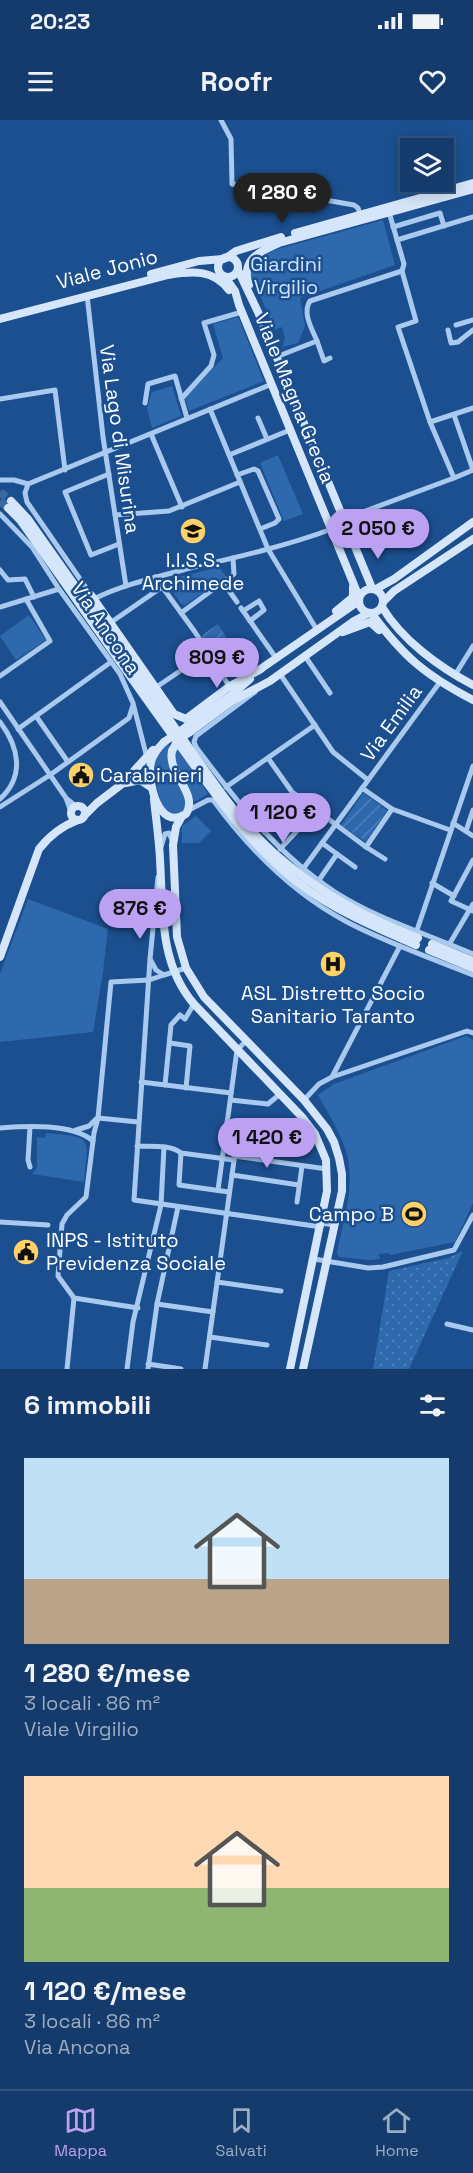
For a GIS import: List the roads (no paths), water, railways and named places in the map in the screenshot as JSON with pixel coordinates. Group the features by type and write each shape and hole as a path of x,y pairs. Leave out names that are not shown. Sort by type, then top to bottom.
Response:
{"street":[{"path":"221,120 231,139 232,184 354,205 361,217"},
{"path":"238,268 234,260 224,258 218,266 223,275 231,277 254,251 473,183"},
{"path":"361,217 389,212 473,189"},
{"path":"389,212 404,264 402,271 416,321 398,327 430,422 454,478"},
{"path":"393,227 440,213 444,226"},
{"name":"Viale Jonio","path":"0,316 199,261 224,258 236,251 361,217"},
{"path":"397,240 473,217"},
{"path":"258,312 247,278 247,268 255,254 279,243"},
{"name":"Viale Jonio","path":"0,316 198,268 223,275"},
{"name":"Viale Magna Grecia","path":"238,268 344,519 363,571 374,587"},
{"path":"330,358 324,361 307,315 306,307 310,301 402,271"},
{"name":"Viale Jonio","path":"168,275 190,272 209,274 226,286 241,308"},
{"name":"Viale Magna Grecia","path":"223,275 235,291 347,565 348,576 357,598"},
{"name":"Via Lago di Misurina","path":"87,295 106,453 126,586"},
{"path":"181,399 211,366 214,355 204,323 241,308"},
{"path":"448,330 451,343 458,342 473,330 471,320 456,325"},
{"path":"276,357 317,341"},
{"path":"145,403 148,384 175,376 187,418"},
{"path":"0,480 28,484 272,384"},
{"path":"0,399 55,390 65,470"},
{"path":"430,422 473,408"},
{"path":"210,409 268,549 317,630"},
{"path":"344,519 473,470 454,415"},
{"path":"258,418 267,439"},
{"path":"229,455 290,429"},
{"path":"151,434 182,507"},
{"path":"237,475 254,469 258,471 279,519 260,529"},
{"name":"Via Lago di Misurina","path":"109,474 65,492 91,555 119,544"},
{"path":"19,481 27,502 84,600 155,577 268,549 332,529"},
{"path":"115,515 169,511 240,482"},
{"path":"25,493 28,484"},
{"name":"Via Ancona","path":"10,505 28,519 170,726"},
{"name":"Via Ancona","path":"0,514 32,547 59,589 84,600 111,624 174,714 186,719 232,690 317,630 357,598"},
{"path":"473,522 404,570 362,592 357,598 362,609 370,613 395,645 417,665 440,682 473,700"},
{"path":"417,938 377,922 325,892 274,852 264,832 226,787 194,742 196,736 270,681 340,631 370,613 376,613 385,605 388,596 473,538"},
{"path":"423,557 431,568"},
{"path":"181,613 234,574 233,558"},
{"path":"0,570 8,580 25,579 34,597"},
{"path":"155,577 232,690 188,729 172,751 171,764 189,800 189,810"},
{"path":"223,582 237,602"},
{"path":"111,637 111,624 162,587"},
{"path":"374,587 382,594 385,605 405,629 406,636 425,654 473,685"},
{"path":"0,607 59,589"},
{"path":"0,676 50,641 26,599"},
{"name":"Via Ancona","path":"84,600 170,726"},
{"name":"Via Ancona","path":"84,600 111,662 120,674 134,704 150,777"},
{"path":"250,621 264,610 259,601 242,610 276,658"},
{"path":"340,631 346,633 361,624 370,622 389,644 395,645"},
{"path":"455,675 473,646"},
{"name":"Via Ancona","path":"155,688 208,652"},
{"path":"305,656 330,693"},
{"path":"18,729 111,662"},
{"path":"280,674 333,752 368,780"},
{"path":"0,957 39,849 48,837 77,813 97,803 122,784 164,742 270,681"},
{"name":"Via Emilia","path":"303,868 440,682"},
{"path":"0,704 77,813"},
{"path":"0,807 50,775 129,718 134,704"},
{"path":"36,716 68,762"},
{"path":"0,722 13,741 16,756 14,777 9,790 0,799"},
{"path":"226,787 315,725"},
{"path":"170,726 238,814 274,852 297,881 334,906 374,927 417,938 450,943 473,954"},
{"path":"13,741 22,735"},
{"path":"137,768 142,754 142,740"},
{"path":"164,742 153,756 150,777 160,855 165,944 174,972 187,997 302,1117 315,1134 327,1169 327,1191 321,1225 290,1369"},
{"path":"268,758 292,792 385,859"},
{"path":"417,938 432,883 472,770"},
{"path":"122,784 140,780 152,788"},
{"path":"362,788 392,809 450,830"},
{"path":"9,790 16,796"},
{"path":"154,799 166,814 182,816"},
{"path":"173,845 176,827 182,816 208,800 213,800 235,829 272,868 308,898 347,922 473,975"},
{"path":"264,832 295,806"},
{"path":"366,847 392,809"},
{"path":"466,831 473,810"},
{"path":"272,868 274,852 310,817"},
{"path":"453,823 473,836"},
{"path":"303,1369 342,1191 342,1173 334,1142 304,1100 204,997 186,968 177,937 173,845 171,835 165,834 160,855 150,959 134,1200 334,1225"},
{"path":"322,843 355,867"},
{"path":"274,852 288,855 320,881 417,938"},
{"path":"320,881 337,854"},
{"path":"450,943 472,908 452,901 473,860"},
{"path":"320,881 325,892"},
{"path":"432,883 454,896"},
{"path":"163,902 175,902"},
{"path":"332,1077 400,946"},
{"path":"473,961 430,947 473,968"},
{"path":"150,959 156,970 164,975"},
{"path":"67,1369 74,1298 58,1276 62,1224 67,1215 86,1197 98,1118 111,982 149,980 186,968"},
{"path":"165,1085 171,1025 180,1015 185,1019 194,1004"},
{"path":"304,1100 319,1084 332,1077 467,1031 473,1034"},
{"path":"230,1043 238,1033"},
{"path":"218,1191 237,1050 246,1041"},
{"path":"170,1042 190,1046 186,1088"},
{"path":"141,1082 268,1104 280,1094"},
{"path":"302,1117 311,1110"},
{"path":"74,1130 89,1126 98,1118 138,1122"},
{"path":"205,1369 234,1158 236,1132 227,1122"},
{"path":"0,1128 30,1127 74,1130 93,1141"},
{"path":"30,1127 28,1160 30,1167"},
{"path":"137,1146 164,1147 181,1153 222,1159 234,1158 327,1169"},
{"path":"127,1369 133,1322 161,1205 164,1147"},
{"path":"181,1153 179,1185 229,1192"},
{"path":"297,1202 302,1166"},
{"path":"231,1175 299,1185"},
{"path":"177,1207 157,1304 148,1367 181,1369"},
{"path":"314,1259 368,1268 454,1250 473,1215"},
{"path":"0,1222 48,1225"},
{"path":"217,1282 281,1291"},
{"path":"74,1298 138,1308"},
{"path":"157,1304 213,1312"},
{"path":"447,1324 473,1330"},
{"path":"210,1337 267,1345"}],"tunnel":[{"path":"0,492 11,501"},
{"path":"0,501 8,508"}],"place":[{"name":"I.I.S.S. Archimede","path":"193,531"},
{"name":"Carabinieri","path":"81,775"},
{"name":"ASL Distretto Socio Sanitario Taranto","path":"333,964"},
{"name":"Campo B","path":"414,1214"},
{"name":"INPS - Istituto Previdenza Sociale","path":"26,1252"}],"park label":[{"name":"Giardini Virgilio","path":"286,276"}]}
